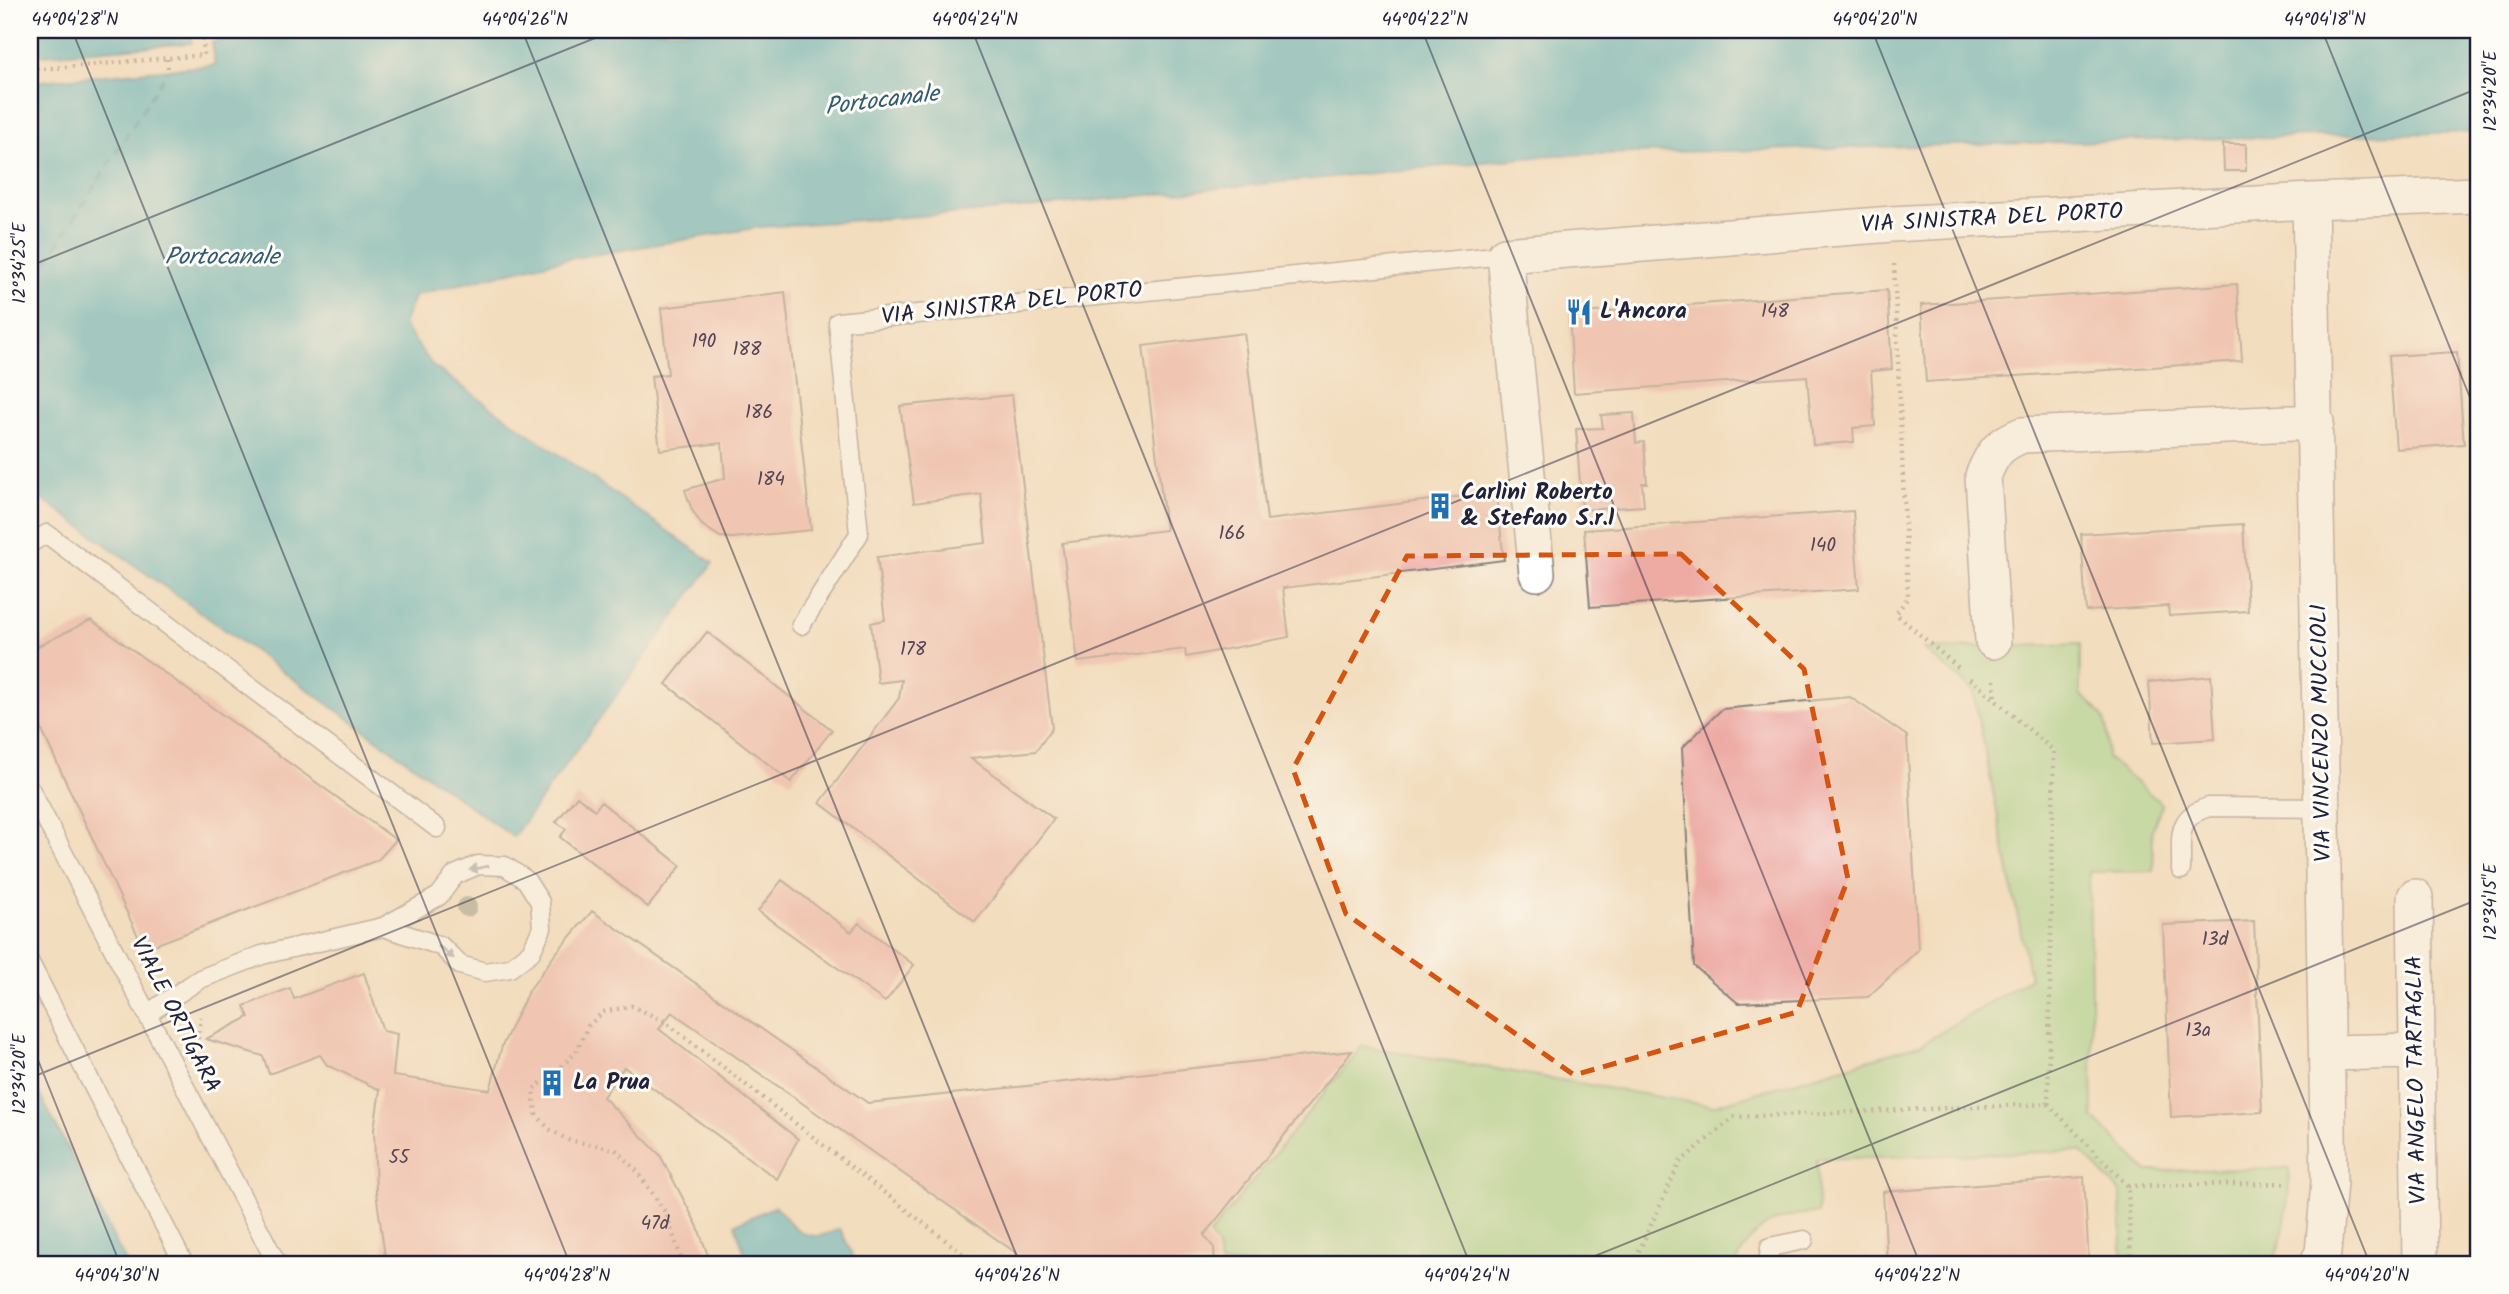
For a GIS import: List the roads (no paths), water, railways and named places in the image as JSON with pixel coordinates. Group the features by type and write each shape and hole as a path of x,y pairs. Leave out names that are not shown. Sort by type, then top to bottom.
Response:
{"street":[{"name":"VIA SINISTRA DEL PORTO","path":"1505,255 1892,224 2310,201 2479,195"},
{"name":"VIA VINCENZO MUCCIOLI","path":"2310,201 2329,1182 2323,1252 2317,1264"},
{"path":"1505,255 1537,573"},
{"path":"1993,641 1983,476 1990,458 2002,443 2022,435 2316,422"},
{"name":"VIA ANGELO TARTAGLIA","path":"2415,897 2420,1264"},
{"path":"2327,1053 2417,1051"}],"lane":[{"name":"VIA SINISTRA DEL PORTO","path":"802,625 859,534 838,322 1505,255"},
{"path":"30,543 47,534 438,828"},
{"name":"VIALE ORTIGARA","path":"30,789 277,1264"},
{"path":"2181,870 2183,823 2193,811 2208,807 2323,808"},
{"path":"147,1014 200,979 262,955 383,927 439,896 455,876 478,865 505,866 526,880 540,902 542,928 531,952 510,968 485,972 460,964 441,946 383,927"},
{"path":"30,963 184,1264"},
{"path":"1768,1264 1770,1247 1804,1240"}],"water":[{"path":"30,30 191,30 192,43 30,56"},
{"name":"Portocanale","path":"358,30 2479,30 2479,132 1555,155 978,212 761,227 556,261 415,295 403,325 433,366 713,563 513,837 30,490 30,82 215,65 212,42"},
{"path":"30,1075 127,1264 30,1264"},
{"path":"776,1206 804,1234 820,1236 840,1229 857,1264 748,1264 735,1224"}],"place":[{"name":"L'Ancora","path":"1579,312"},
{"name":"Carlini Roberto & Stefano S.r.l","path":"1440,506"},
{"name":"La Prua","path":"552,1083"}]}
